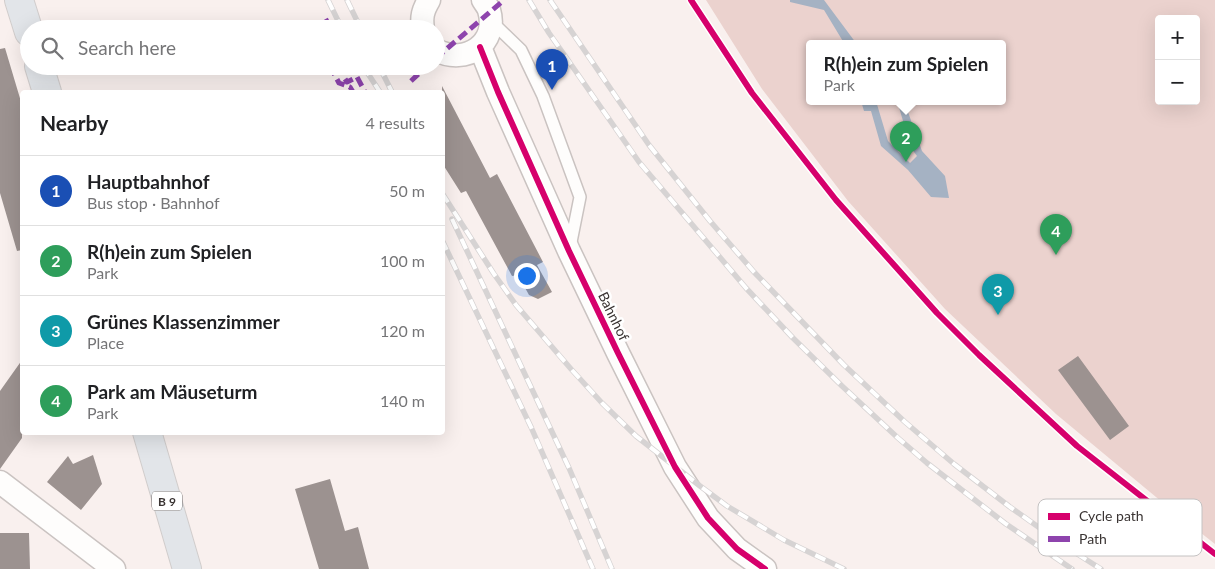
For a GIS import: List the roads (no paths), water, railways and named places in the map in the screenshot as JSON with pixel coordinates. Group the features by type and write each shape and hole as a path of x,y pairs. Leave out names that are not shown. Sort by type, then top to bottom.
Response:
{"main road":[{"path":"19,0 25,20"},
{"path":"41,75 45,90"},
{"name":"B 9","path":"148,435 187,569"}],"street":[{"path":"421,20 424,8 429,0"},
{"path":"445,54 459,56 470,53 480,47 488,35 491,21 489,10 483,0"},
{"name":"Bahnhof","path":"480,47 569,251 675,467 708,518 737,550 766,569"},
{"path":"0,482 114,569"}],"lane":[{"path":"491,21 521,50 543,96 580,197 569,251"}],"water":[{"path":"790,0 824,0 854,40 842,40 824,10 790,2"},
{"path":"862,105 877,105 888,141 910,163 917,156 911,148 898,105 905,105 922,151 945,176 949,198 931,197 908,170 881,146 871,111 864,111"}],"railway":[{"path":"328,0 338,20"},
{"path":"347,0 357,20"},
{"path":"529,0 549,33 639,162 746,288 793,338 898,438 1006,524 1038,546"},
{"path":"550,0 649,145 754,272 844,365 905,422 954,464 1038,527"},
{"path":"369,75 379,90"},
{"path":"384,75 391,90"},
{"path":"445,198 516,305 602,403 636,436 727,506 784,540 844,569"},
{"path":"452,219 569,468 612,569"},
{"path":"445,246 531,427 593,569"},
{"path":"1053,556 1072,569"},
{"path":"1081,556 1101,569"}],"place":[{"name":"Hauptbahnhof","path":"552,90"},
{"name":"R(h)ein zum Spielen","path":"906,162"},
{"name":"Park am Mäuseturm","path":"1056,255"},
{"name":"Grünes Klassenzimmer","path":"998,315"}]}
